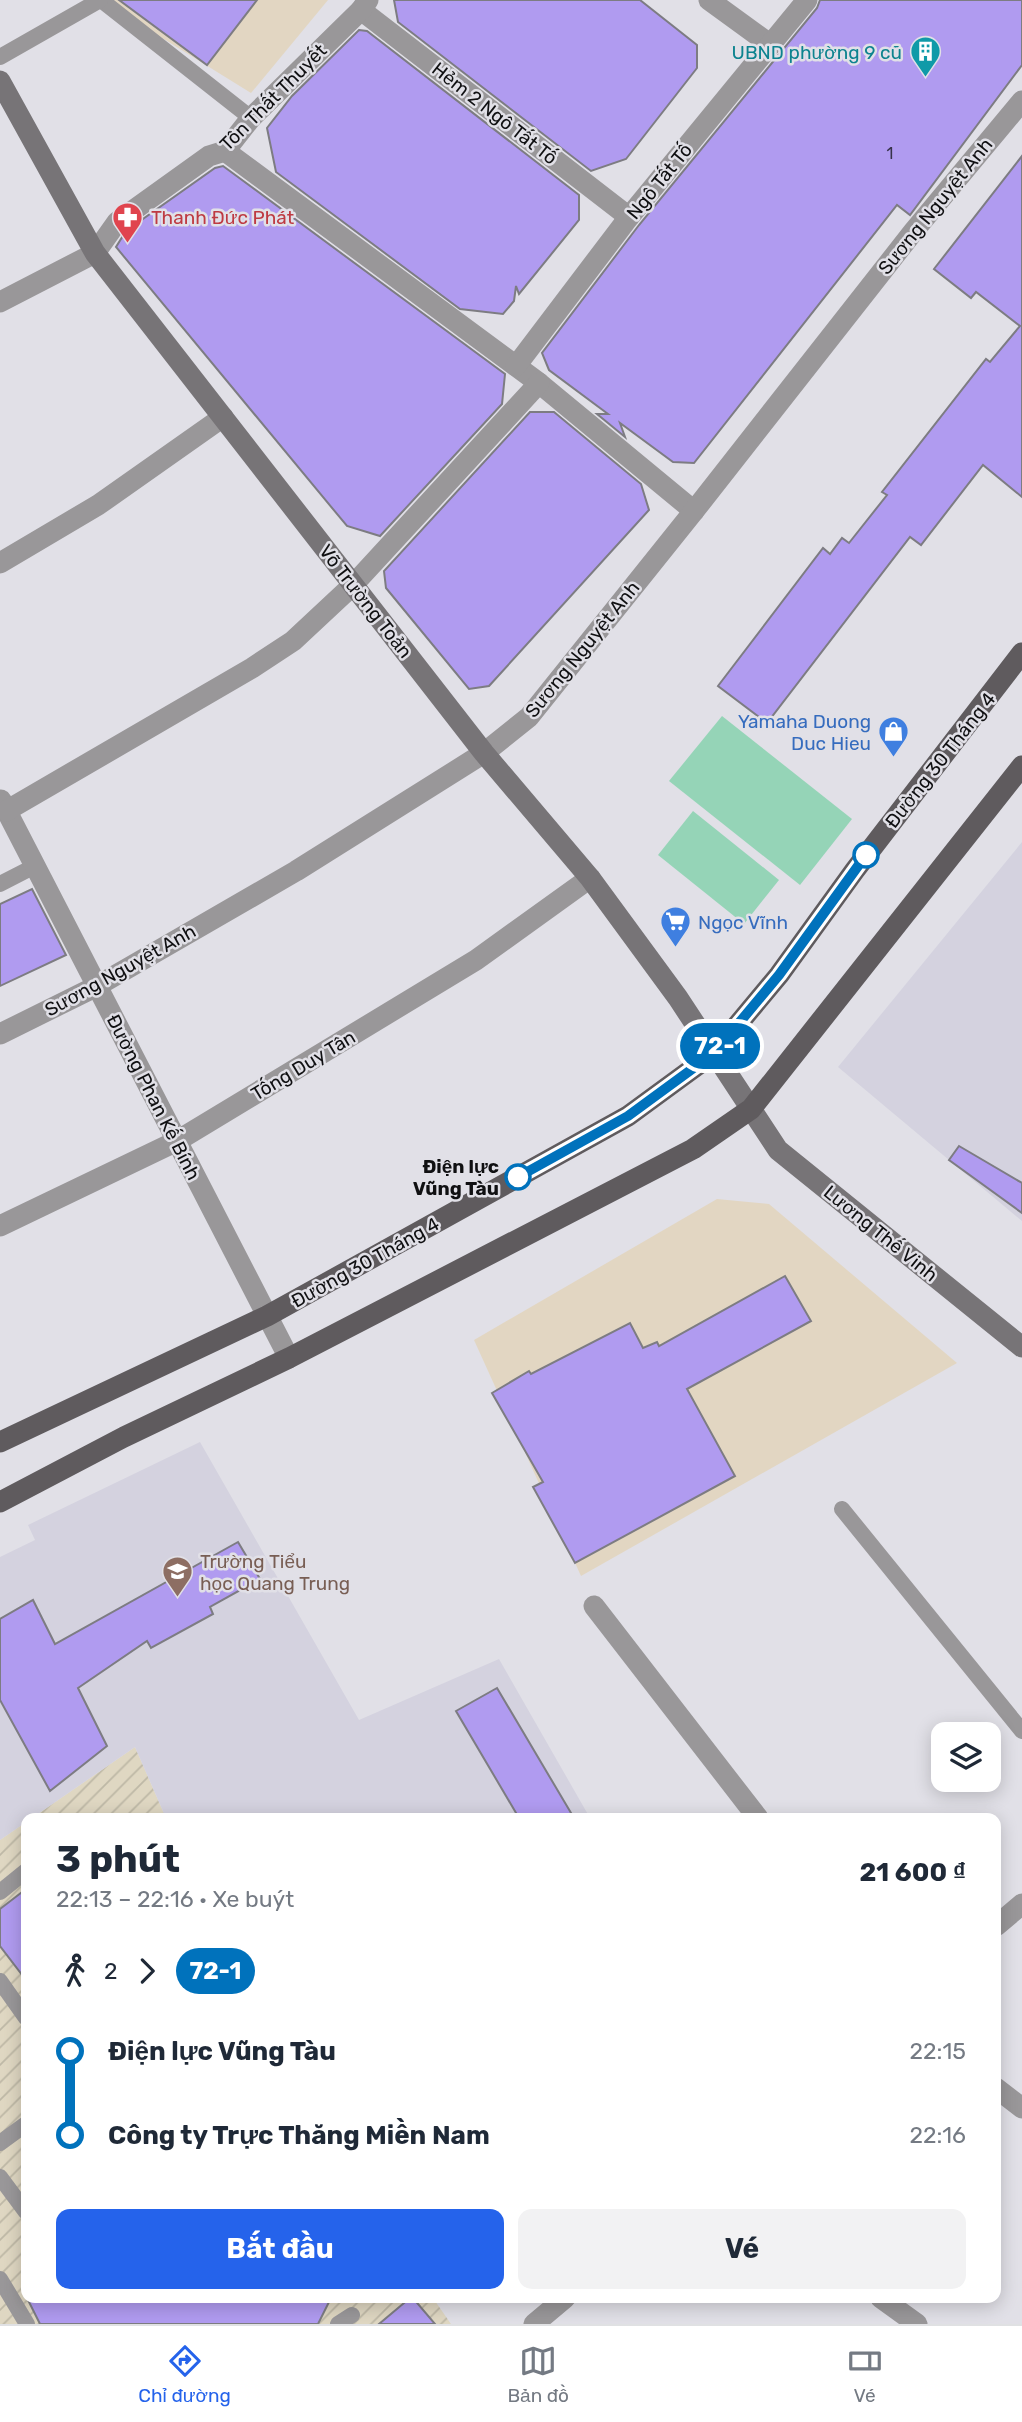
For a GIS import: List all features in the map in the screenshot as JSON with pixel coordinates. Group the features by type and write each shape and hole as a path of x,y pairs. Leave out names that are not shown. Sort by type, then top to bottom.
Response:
{"main road":[{"name":"Đường 30 Tháng 4","path":"0,1442 267,1316 628,1116 714,1053 779,975 855,870 1022,653"},
{"path":"0,1502 124,1437 289,1358 693,1149 751,1109 1022,766"}],"street":[{"path":"709,0 771,44"},
{"name":"Ngô Tất Tố","path":"516,366 629,217 807,0"},
{"name":"Tôn Thất Thuyết","path":"0,302 95,253 117,222 209,156 225,151 251,118 365,5"},
{"name":"Hẻm 2 Ngô Tất Tố","path":"365,5 629,217"},
{"name":"Võ Trường Toản","path":"2,90 95,253 484,753 590,878 678,998 751,1109"},
{"name":"Sương Nguyệt Anh","path":"0,1034 97,986 296,870 484,753 529,717 694,512 913,232 1022,101"},
{"path":"225,151 540,383 694,512"},
{"path":"3,804 252,668 293,641 354,585 540,383"},
{"path":"0,563 98,505 223,417"},
{"name":"Đường Phan Kế Bính","path":"3,804 289,1358"},
{"name":"Tống Duy Tân","path":"0,1226 177,1141 476,960 590,878"},
{"name":"Lương Thế Vinh","path":"751,1109 778,1150 1022,1347"},
{"path":"594,1606 754,1813"},
{"path":"1001,1922 1022,1904"},
{"path":"1001,2092 1022,2108"},
{"path":"534,2324 554,2303"},
{"path":"888,2303 917,2324"}],"lane":[{"path":"0,57 100,0 251,118"},
{"path":"0,884 35,866"},
{"path":"842,1509 1022,1731"},
{"path":"0,1892 21,1875"},
{"path":"0,1982 21,2011"},
{"path":"0,2143 21,2128"},
{"path":"0,2177 21,2205"},
{"path":"0,2279 27,2324"},
{"path":"338,2324 352,2315"}],"shaded area":[{"path":"101,0 328,0 251,93"},
{"path":"1022,842 1022,1221 838,1067"},
{"path":"717,1199 769,1204 957,1363 581,1576 474,1340"},
{"name":"Trường Tiểu học Quang Trung","path":"200,1442 359,1720 499,1659 587,1813 164,1813 135,1747 39,1813 21,1813 21,1825 0,1840 0,1557 35,1540 28,1525"},
{"path":"135,1747 164,1813 39,1813"},
{"path":"21,1825 21,2303 436,2303 451,2324 0,2324 0,1840"}],"green space":[{"path":"722,716 852,819 800,885 669,781"},
{"path":"693,811 779,880 744,924 658,855"}],"building":[{"path":"119,0 257,0 207,65"},
{"path":"394,0 640,0 697,45 697,68 626,159 591,171 398,22"},
{"path":"820,0 1022,0 1022,65 910,215 897,205 694,463 673,462 620,423 625,437 597,414 608,414 549,370 542,353 639,225 817,8"},
{"path":"359,30 367,31 579,195 579,220 519,294 516,286 514,301 503,314 460,309 276,172 267,128 292,96"},
{"path":"1022,156 1022,497 983,465 921,545 910,537 767,723 718,686 823,548 830,554 842,538 849,543 887,495 882,492 986,359 990,362 1020,326 976,292 971,298 934,269"},
{"path":"223,166 505,374 502,404 380,536 347,526 116,247 126,231 215,168"},
{"path":"530,412 554,412 641,484 649,510 489,686 469,689 386,588 384,571"},
{"path":"32,889 66,955 0,986 0,904"},
{"path":"959,1146 1022,1183 1022,1213 949,1160"},
{"path":"785,1276 811,1321 687,1389 735,1476 575,1563 533,1487 543,1482 492,1393 529,1371 531,1374 630,1323 643,1348 657,1342 659,1346"},
{"path":"238,1542 260,1579 210,1607 213,1614 151,1648 147,1641 78,1688 107,1746 50,1791 0,1700 0,1619 33,1600 55,1644"},
{"path":"497,1688 571,1813 516,1813 456,1711"},
{"path":"21,1893 21,1973 0,1946 0,1909"},
{"path":"30,2303 328,2303 318,2324 40,2324"},
{"path":"404,2303 417,2303 435,2324 379,2324"}],"bus line":[{"name":"72-1","path":"518,1177 628,1116 714,1053 779,975 866,855"}],"place":[{"name":"UBND phường 9 cũ","path":"925,79"},
{"name":"Thanh Đức Phát","path":"128,244"},
{"name":"Yamaha Duong Duc Hieu","path":"894,759"},
{"name":"Ngọc Vĩnh","path":"675,949"},
{"name":"Điện lực Vũng Tàu","path":"518,1177"},
{"name":"Trường Tiểu học Quang Trung","path":"177,1599"}]}
